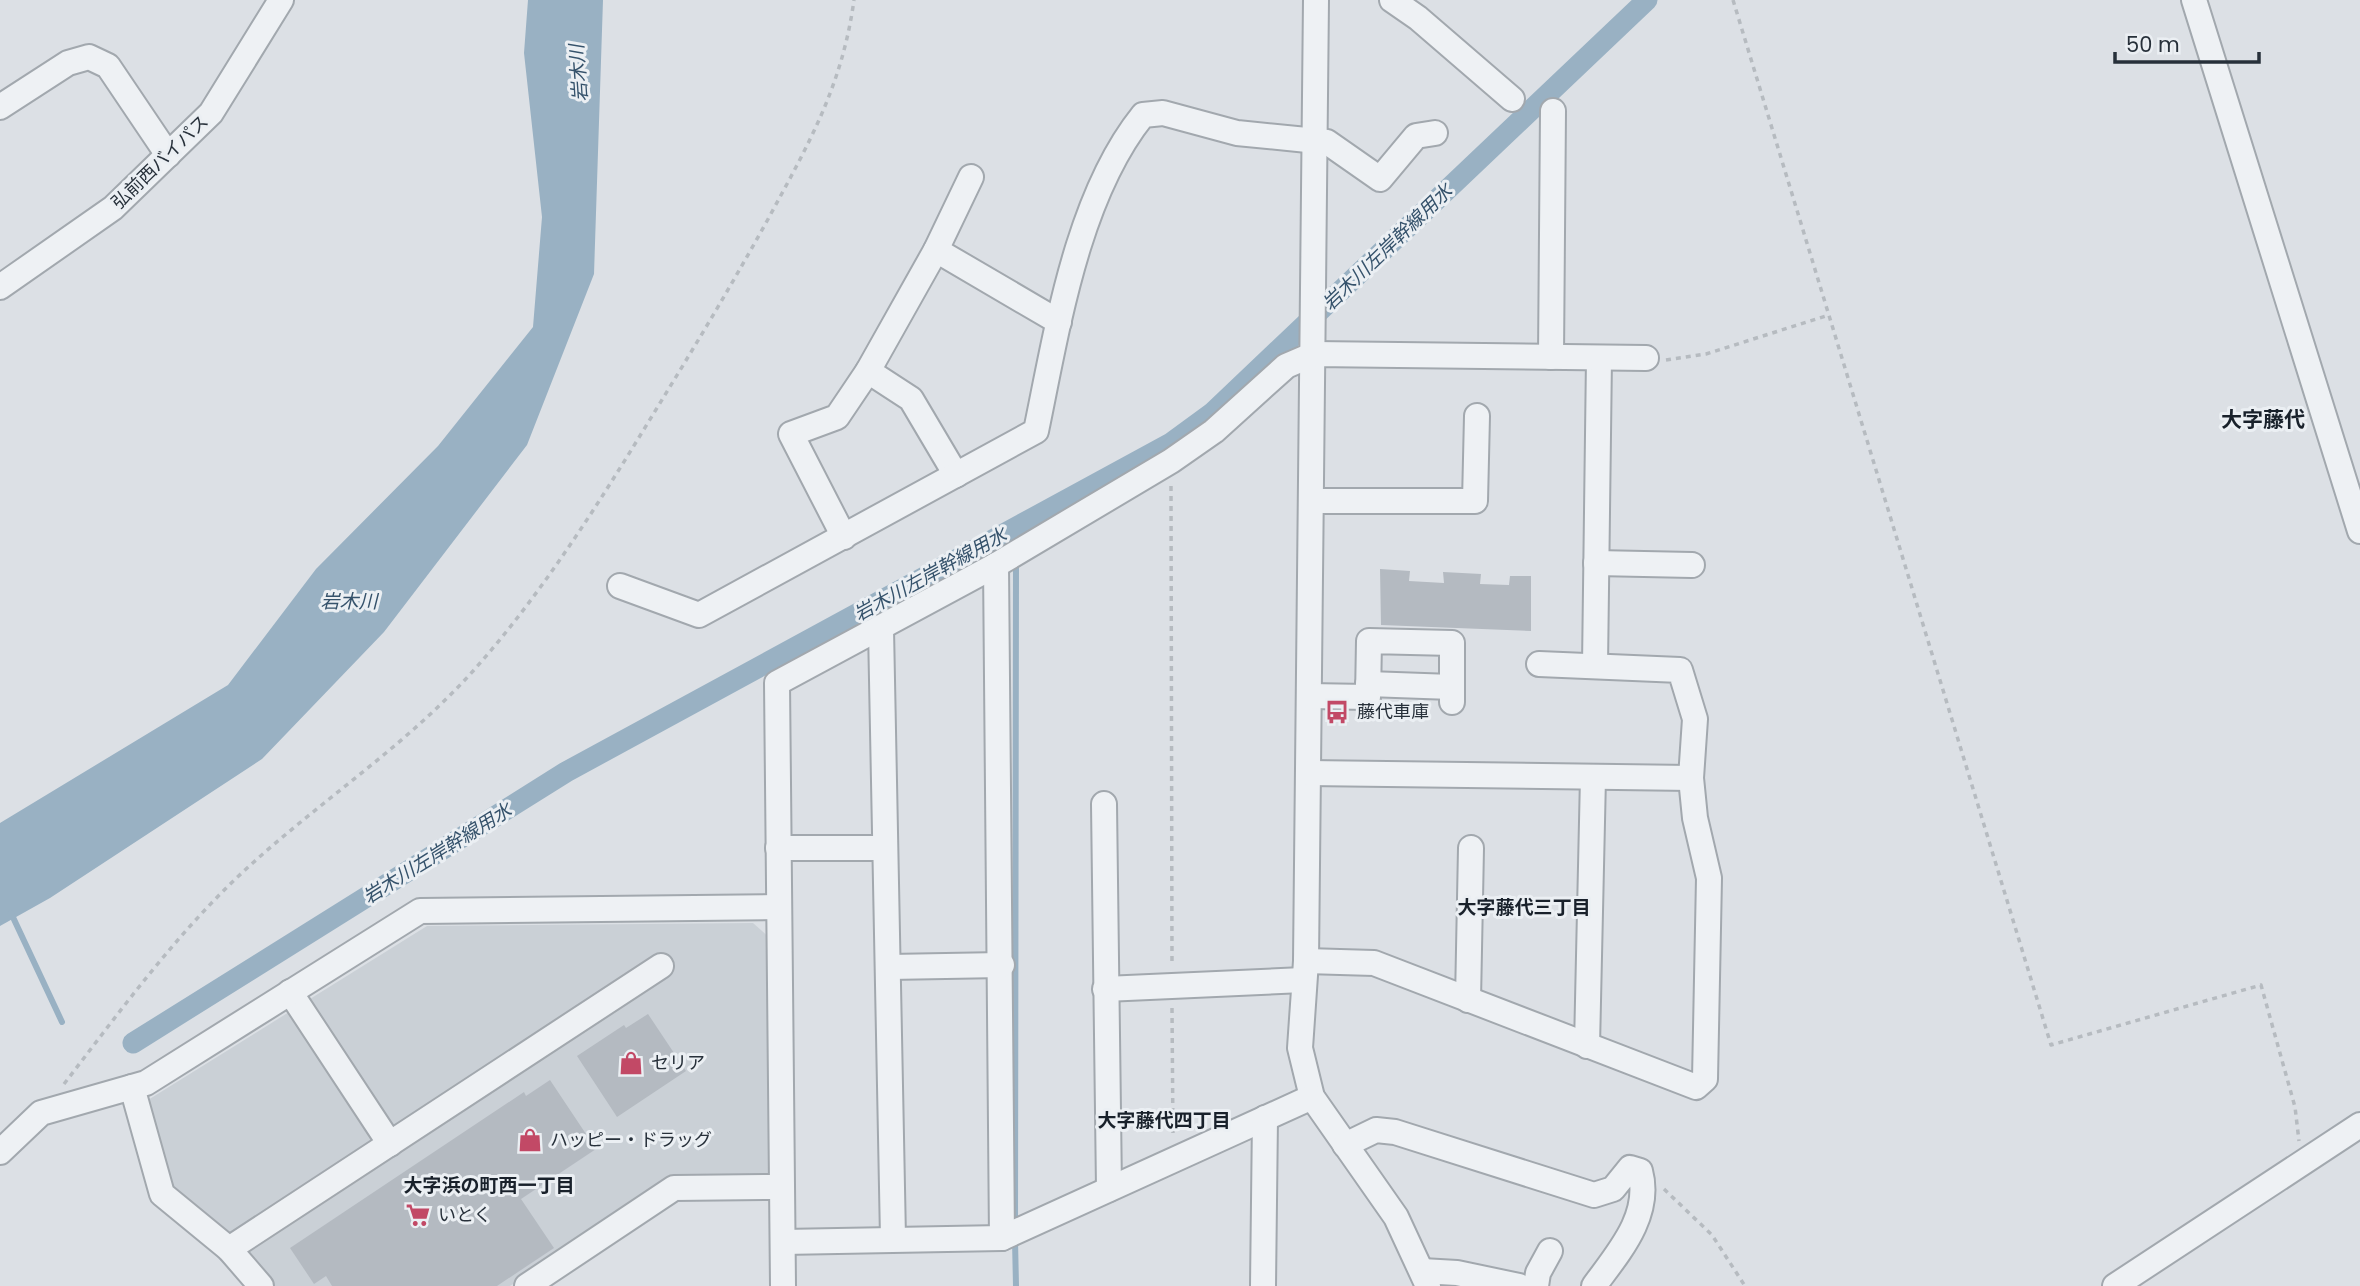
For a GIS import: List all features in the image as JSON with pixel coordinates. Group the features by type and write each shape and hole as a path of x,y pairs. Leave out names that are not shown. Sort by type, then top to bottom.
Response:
{"street":[{"name":"弘前西バイパス","path":"0,287 113,208 211,113 281,0"},
{"path":"1316,0 1308,773 1300,1048 1312,1097 1396,1217 1425,1279 1457,1273 1519,1286"},
{"path":"1392,0 1418,18 1512,99"},
{"path":"2194,0 2360,531"},
{"path":"0,107 68,63 89,57 108,66 168,155"},
{"path":"1551,357 1553,111"},
{"path":"621,586 699,615 1036,431 1059,322 1101,182 1124,138 1143,115 1163,113 1237,133 1327,142 1380,179 1416,136 1435,133"},
{"path":"844,537 791,434 837,417 868,371 936,250 971,177"},
{"path":"936,250 1059,322"},
{"path":"782,1286 777,683 996,565 1171,461 1214,431 1286,366 1314,354 1646,358"},
{"path":"1595,666 1599,358"},
{"path":"868,371 911,399 956,475"},
{"path":"1312,501 1475,501 1477,416"},
{"path":"1596,563 1679,572"},
{"path":"996,565 1002,965 1012,1233"},
{"path":"881,629 893,1238"},
{"path":"1309,696 1368,696 1368,684 1369,641 1452,643 1452,694 1368,684"},
{"path":"1105,989 1172,986 1374,963 1696,1087 1705,1079 1709,878 1695,818 1691,778 1695,719 1680,670 1539,664"},
{"path":"1308,773 1691,778"},
{"path":"1587,1046 1593,777"},
{"path":"1104,804 1109,1189"},
{"path":"778,848 885,848"},
{"path":"1468,1000 1471,848"},
{"path":"0,1152 41,1113 146,1083 420,911 779,907"},
{"path":"888,967 1002,965"},
{"path":"229,1250 661,966"},
{"path":"290,992 390,1144"},
{"path":"132,1087 162,1194 229,1250 261,1286"},
{"path":"783,1242 1012,1233 1312,1097"},
{"path":"1263,1286 1265,1118"},
{"path":"2118,1285 2360,1125"},
{"path":"1345,1145 1376,1130 1395,1132 1594,1195 1613,1189 1630,1168 1640,1171 1645,1190 1632,1234 1594,1286"},
{"path":"527,1286 674,1188 772,1187"},
{"path":"1536,1286 1538,1273 1550,1251"}],"path":[{"path":"41,1113 165,953 244,872 392,749 480,664 528,601 612,481 700,338 816,130 847,46 854,0"},
{"path":"1733,0 2051,1045 2261,985 2295,1107 2302,1163"},
{"path":"1646,358 1659,361 1706,354 1829,315"},
{"path":"1171,461 1173,1160"},
{"path":"1640,1171 1682,1203 1712,1235 1745,1286"}],"shaded area":[{"path":"753,923 771,939 771,1176 673,1178 510,1286 274,1286 173,1187 148,1100 427,926"}],"water":[{"name":"岩木川","path":"528,0 603,0 594,274 527,445 384,632 262,759 50,898 0,926 0,823 228,685 316,569 438,446 533,327 542,217 524,53"}],"building":[{"path":"1380,569 1410,571 1409,581 1444,583 1443,572 1481,574 1480,584 1509,585 1510,576 1531,576 1531,631 1381,625"},
{"name":"セリア","path":"648,1014 686,1071 617,1117 577,1056 624,1025 626,1028"},
{"name":"いとく","path":"550,1080 596,1149 521,1199 554,1248 497,1286 332,1286 326,1276 314,1284 290,1248 524,1092 526,1096"}],"waterway":[{"name":"岩木川左岸幹線用水","path":"133,1043 566,772 1171,443 1212,413 1647,0"},
{"path":"1015,1226 1016,561"},
{"path":"11,913 62,1022"},
{"path":"1015,1240 1016,1286"}],"place":[{"name":"藤代車庫","path":"1337,712"},
{"name":"セリア","path":"631,1063"},
{"name":"ハッピー・ドラッグ","path":"530,1140"},
{"name":"いとく","path":"418,1215"}],"district":[{"name":"大字藤代","path":"2263,420"},
{"name":"大字藤代三丁目","path":"1524,907"},
{"name":"大字藤代四丁目","path":"1164,1120"},
{"name":"大字浜の町西一丁目","path":"489,1185"}]}
